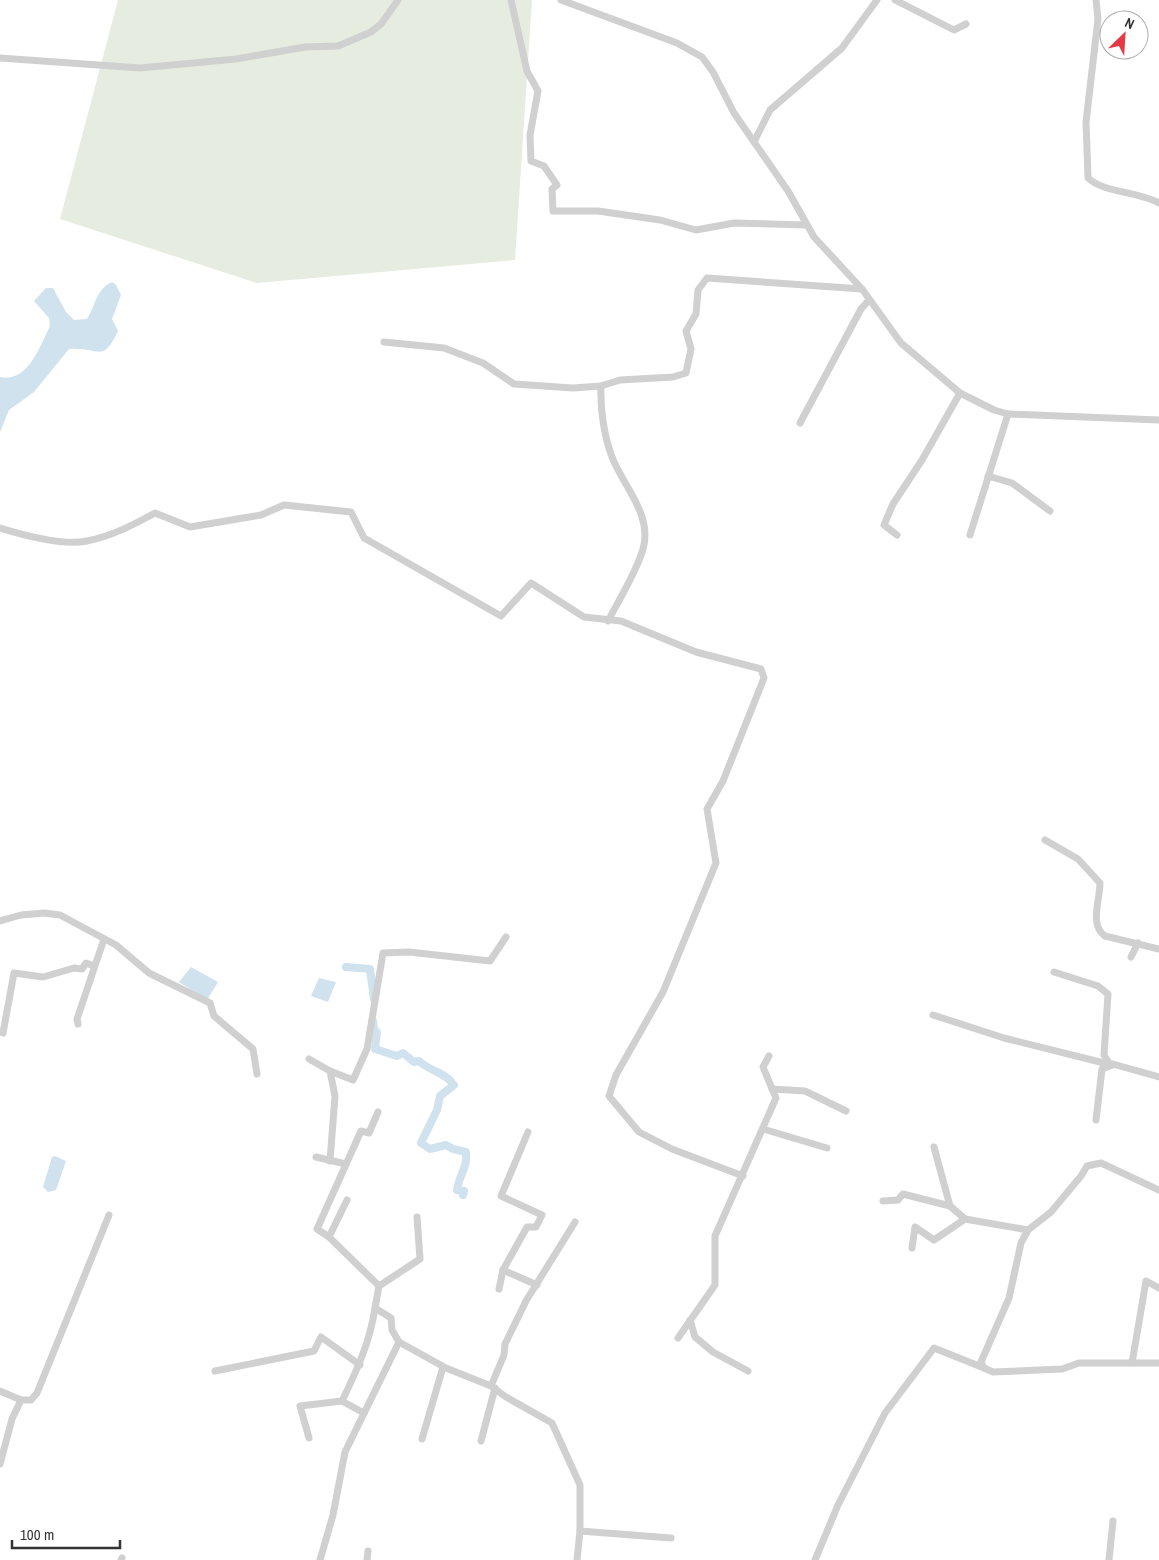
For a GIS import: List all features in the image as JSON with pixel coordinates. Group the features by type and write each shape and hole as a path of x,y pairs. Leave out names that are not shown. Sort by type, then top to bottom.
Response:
{"street":[{"path":"0,58 140,68 236,59 305,47 338,46 371,32 382,24 398,0"},
{"path":"511,0 527,71 538,91 530,135 532,161 544,166 557,185 552,189 553,211 598,210 660,220 696,230 734,223 806,225"},
{"path":"560,0 678,42 702,57 713,72 734,113 788,191 814,237 862,289 901,343 960,393 994,410 1008,414 1159,420"},
{"path":"754,142 770,110 842,48 877,0"},
{"path":"895,0 954,30 966,24"},
{"path":"1096,0 1098,19 1086,122 1088,178 1096,185 1132,192 1159,203"},
{"path":"384,342 444,348 483,363 514,384 573,388 601,386 620,380 672,377 686,373 691,349 686,331 696,314 698,290 707,278 862,289"},
{"path":"800,423 861,309 869,300"},
{"path":"601,386 600,401 612,456 644,521 644,548 608,621"},
{"path":"897,535 884,525 893,504 922,460 960,393"},
{"path":"970,535 1008,414"},
{"path":"988,476 1012,484 1050,511"},
{"path":"0,528 35,538 86,541 125,529 155,513 190,527 262,515 284,505 351,512 364,538 501,616 531,583 584,617 621,622 696,652 761,669 764,678 723,781 708,809 716,863 663,992 616,1075 609,1096 639,1132 672,1149 743,1176"},
{"path":"1044,840 1078,859 1100,883 1096,923 1098,931 1105,936 1159,949"},
{"path":"0,921 21,915 44,913 60,915 116,945 149,973 210,1003 214,1016 253,1050 257,1074"},
{"path":"308,1059 330,1071 353,1080 367,1049 383,953 409,952 490,961 506,937"},
{"path":"78,1024 77,1019 104,938"},
{"path":"1131,957 1138,943"},
{"path":"4,1033 14,973 43,977 74,968 82,969 86,963 94,966"},
{"path":"1054,972 1098,986 1108,994 1104,1055 1112,1065"},
{"path":"933,1015 1004,1038 1159,1077"},
{"path":"678,1338 715,1285 715,1236 776,1098 763,1067 769,1056"},
{"path":"1096,1120 1102,1070 1112,1065"},
{"path":"330,1071 335,1096 330,1161"},
{"path":"772,1089 805,1091 846,1111"},
{"path":"378,1112 370,1134 360,1131 317,1229 380,1286"},
{"path":"763,1129 827,1148"},
{"path":"499,1289 503,1270 527,1227 536,1227 542,1215 501,1196 528,1132"},
{"path":"934,1147 950,1206"},
{"path":"316,1157 346,1164"},
{"path":"984,1368 981,1362 1009,1298 1021,1243 1028,1230 1051,1212 1087,1166 1093,1163 1101,1163 1159,1190"},
{"path":"883,1201 898,1200 903,1194 950,1206 965,1219 1028,1230"},
{"path":"328,1237 347,1200"},
{"path":"0,1391 22,1400 31,1400 37,1393 110,1215"},
{"path":"342,1401 360,1365 371,1335 380,1286 420,1259 417,1217"},
{"path":"912,1248 914,1227 934,1240 965,1219"},
{"path":"481,1441 493,1387 504,1356 505,1344 526,1300 537,1286 575,1222"},
{"path":"503,1270 537,1286"},
{"path":"1132,1363 1146,1281 1159,1288"},
{"path":"375,1308 392,1318 392,1330 399,1342 443,1367 493,1387 552,1424 580,1485 578,1560"},
{"path":"690,1320 695,1337 713,1352 748,1371"},
{"path":"215,1371 314,1350 321,1337 360,1365"},
{"path":"320,1560 333,1515 345,1452 399,1342"},
{"path":"815,1560 838,1504 885,1413 934,1348 993,1372 1062,1369 1079,1363 1159,1363"},
{"path":"422,1439 443,1367"},
{"path":"0,1464 12,1419 22,1400"},
{"path":"308,1438 300,1406 342,1401 364,1412"},
{"path":"1109,1560 1112,1521"},
{"path":"580,1531 671,1538"},
{"path":"367,1560 368,1551"}],"shaded area":[{"path":"118,0 532,0 515,260 257,283 60,219"}],"water":[{"path":"112,282 116,285 121,295 112,319 118,331 108,348 99,352 69,349 34,392 9,410 0,432 0,377 10,377 25,369 37,353 50,326 49,318 34,301 46,288 53,288 66,312 74,320 87,319 102,289"},
{"path":"191,967 218,982 207,1000 179,982"},
{"path":"319,978 336,982 328,1002 311,996"},
{"path":"55,1156 66,1161 56,1190 48,1192 43,1187 52,1157"}],"waterway":[{"path":"346,967 370,969 374,999"},
{"path":"373,1021 374,1030 377,1032 375,1049 397,1056 403,1053 414,1062 419,1061 446,1077 454,1085 440,1096 437,1110 421,1143 430,1149 446,1145 466,1152 465,1167 457,1190 464,1191 463,1195"}]}
